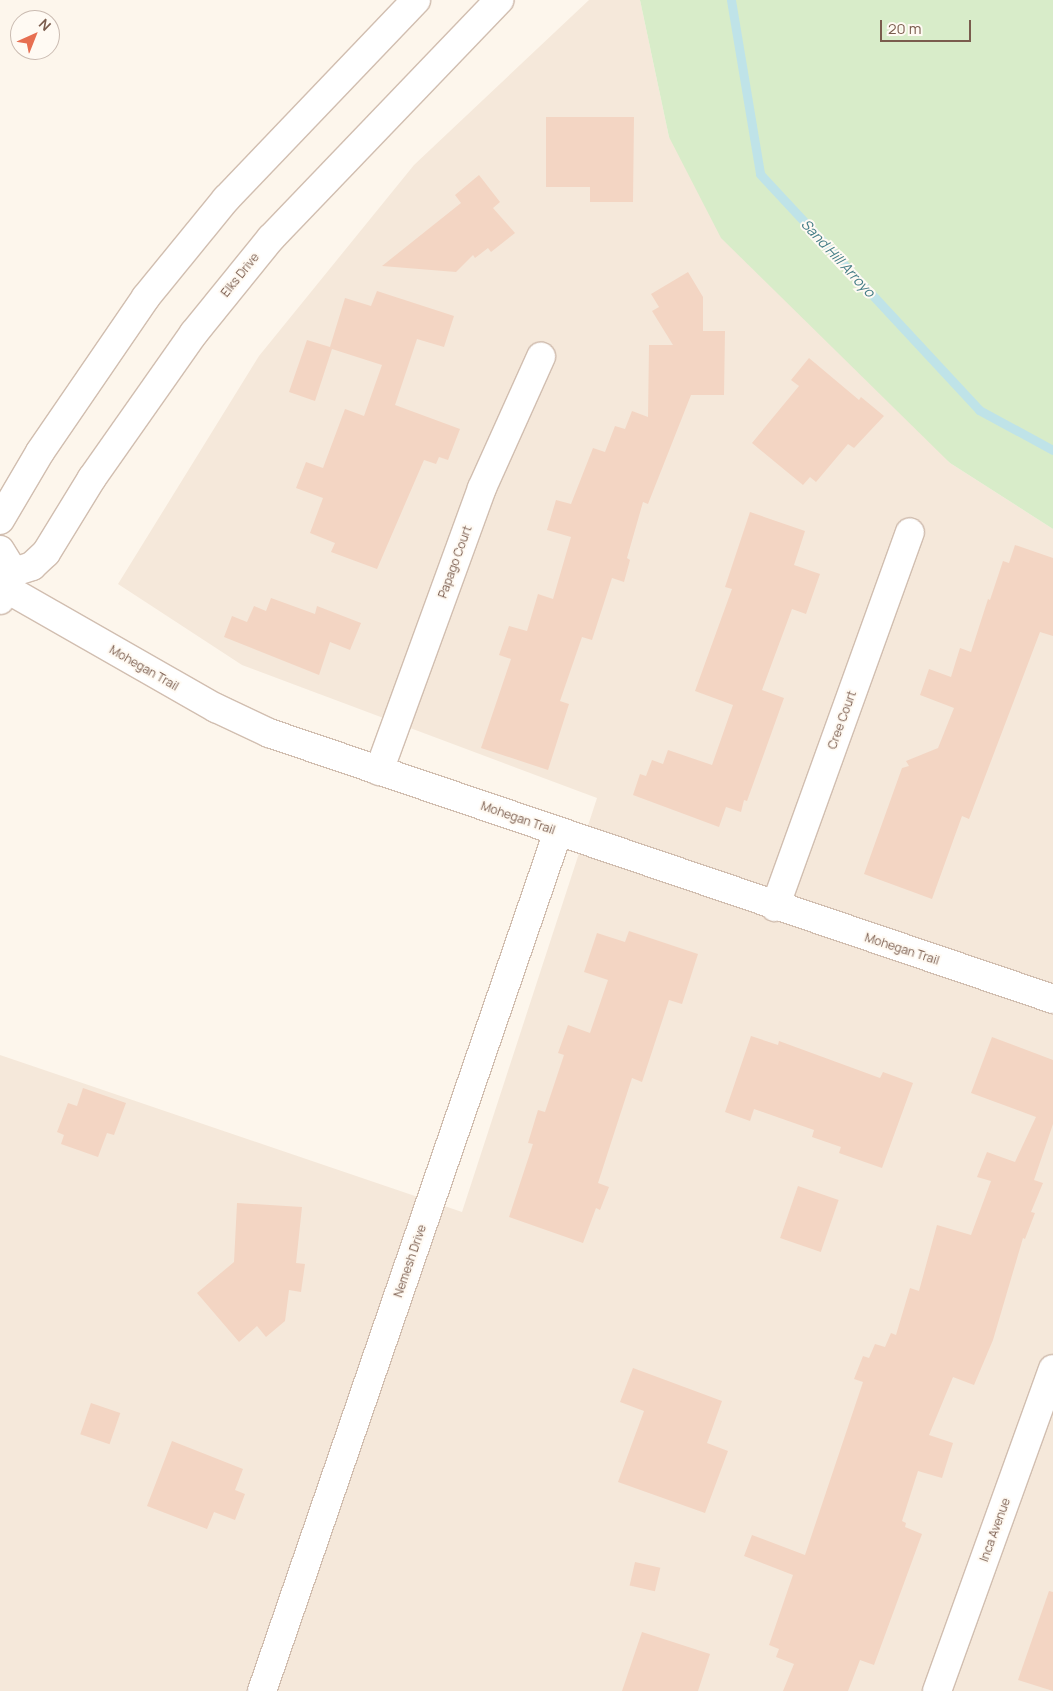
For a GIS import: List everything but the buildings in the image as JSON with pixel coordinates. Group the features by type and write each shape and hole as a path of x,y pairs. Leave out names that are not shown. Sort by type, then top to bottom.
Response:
{"street":[{"path":"0,520 40,452 146,297 226,199 416,0"},
{"name":"Elks Drive","path":"4,579 32,566 46,553 92,478 194,333 271,238 499,0"},
{"name":"Papago Court","path":"379,772 482,488 541,357"},
{"name":"Cree Court","path":"775,906 910,533"},
{"name":"Mohegan Trail","path":"4,579 242,722 379,772 1053,999"},
{"name":"Nemesh Drive","path":"262,1691 558,832"},
{"name":"Inca Avenue","path":"937,1691 1053,1369"}],"shaded area":[{"path":"589,0 640,0 669,137 950,463 1053,529 1053,1691 0,1691 0,1055 462,1212 597,798 242,665 118,584 259,356 414,165"}],"green space":[{"path":"640,0 1053,0 1053,529 950,463 721,238 669,137"}],"waterway":[{"name":"Sand Hill Arroyo","path":"731,0 760,174 979,410 1053,450"}]}
